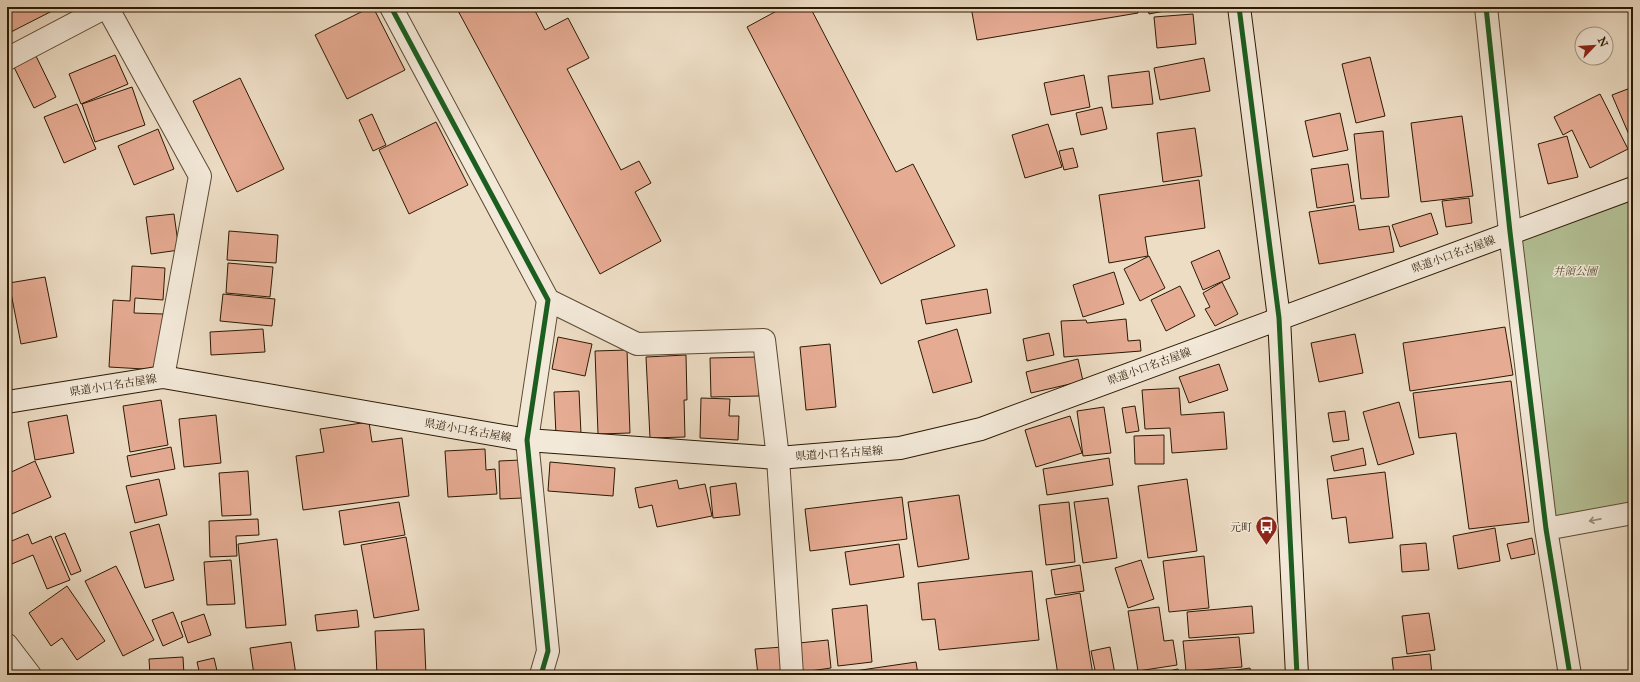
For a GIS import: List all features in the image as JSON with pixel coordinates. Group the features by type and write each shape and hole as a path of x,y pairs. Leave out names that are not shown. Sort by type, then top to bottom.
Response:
{"street":[{"path":"7,60 107,7 200,176 163,377"},
{"path":"391,7 548,300 637,344 764,340 778,458 792,675"},
{"path":"1239,7 1279,318 1297,675"},
{"path":"1486,7 1510,232 1546,529 1570,675"},
{"name":"県道小口名古屋線","path":"7,402 163,377 527,440 778,458 900,448 981,429 1510,232 1633,188"},
{"path":"541,675 548,651 527,440 548,300"},
{"path":"1546,529 1633,513"},
{"path":"7,645 30,675"}],"green space":[{"name":"井領公園","path":"1633,188 1633,513 1546,529 1510,232"}],"building":[{"path":"7,7 53,7 54,10 7,34"},
{"path":"373,7 405,70 347,99 315,35"},
{"path":"456,7 533,7 545,30 568,18 589,58 567,69 621,170 639,161 651,183 635,192 661,241 600,274"},
{"path":"784,7 810,7 896,172 913,164 955,246 881,284 747,27"},
{"path":"971,7 1137,7 1138,13 977,40"},
{"path":"1148,7 1185,7 1149,14"},
{"path":"1193,14 1196,44 1157,48 1154,17"},
{"path":"34,52 56,97 34,108 12,63"},
{"path":"115,55 128,84 81,104 69,74"},
{"path":"1370,57 1385,116 1356,123 1342,64"},
{"path":"1204,58 1210,91 1160,100 1154,68"},
{"path":"1149,71 1153,104 1112,108 1108,76"},
{"path":"1084,75 1090,107 1051,115 1044,83"},
{"path":"240,78 284,169 237,192 193,101"},
{"path":"132,87 145,125 95,142 82,104"},
{"path":"1633,87 1633,144 1612,95"},
{"path":"1600,94 1628,149 1590,168 1572,130 1563,135 1554,117"},
{"path":"77,104 96,149 64,163 44,117"},
{"path":"1102,107 1107,129 1081,135 1076,113"},
{"path":"1340,113 1348,150 1313,157 1305,121"},
{"path":"372,114 386,145 373,151 359,120"},
{"path":"1462,116 1473,196 1421,202 1411,123"},
{"path":"436,122 468,185 409,214 379,150"},
{"path":"1048,124 1062,167 1025,178 1012,135"},
{"path":"1195,128 1202,176 1163,182 1157,133"},
{"path":"158,129 174,169 134,185 118,146"},
{"path":"1383,131 1389,197 1361,199 1354,134"},
{"path":"1567,136 1578,177 1548,184 1538,144"},
{"path":"1073,148 1078,167 1064,170 1059,151"},
{"path":"1348,164 1354,202 1317,208 1311,169"},
{"path":"1199,180 1205,228 1145,237 1148,256 1109,263 1099,195"},
{"path":"1469,198 1472,223 1446,227 1442,201"},
{"path":"1355,205 1359,230 1389,226 1394,252 1319,264 1309,212"},
{"path":"1431,213 1438,234 1400,247 1392,225"},
{"path":"174,214 179,250 151,254 146,217"},
{"path":"229,231 278,235 276,263 227,260"},
{"path":"1219,250 1230,278 1203,290 1191,262"},
{"path":"1149,256 1165,288 1140,301 1124,269"},
{"path":"228,263 273,267 270,297 226,293"},
{"path":"132,266 165,268 163,300 135,298 134,313 163,314 161,370 109,367 113,300 130,301"},
{"path":"1114,272 1124,304 1083,317 1073,285"},
{"path":"45,277 57,337 21,344 9,283"},
{"path":"1222,282 1238,314 1215,326 1205,309 1210,307 1203,293"},
{"path":"1180,286 1195,316 1166,331 1151,300"},
{"path":"987,289 991,313 926,324 921,300"},
{"path":"223,294 275,299 272,326 220,321"},
{"path":"1126,319 1128,341 1140,340 1141,351 1064,357 1061,321 1086,320 1087,323"},
{"path":"1505,327 1513,375 1410,391 1403,343"},
{"path":"263,329 265,352 211,355 210,332"},
{"path":"957,329 972,382 933,393 918,341"},
{"path":"1049,333 1054,355 1027,361 1023,339"},
{"path":"1355,334 1363,373 1319,382 1311,343"},
{"path":"558,337 592,344 585,376 552,369"},
{"path":"830,344 836,407 806,410 800,347"},
{"path":"627,350 630,433 598,434 595,351"},
{"path":"686,355 687,400 684,400 685,437 650,438 646,357"},
{"path":"758,357 759,396 711,397 710,358"},
{"path":"1078,359 1083,381 1031,393 1026,372"},
{"path":"1219,364 1228,390 1189,403 1179,377"},
{"path":"1511,381 1529,522 1469,529 1456,433 1419,438 1413,393"},
{"path":"1179,388 1181,415 1224,412 1227,449 1172,453 1170,428 1145,429 1142,390"},
{"path":"579,391 581,434 556,435 554,392"},
{"path":"701,398 730,399 729,416 739,416 738,440 700,438"},
{"path":"161,400 168,445 130,452 123,406"},
{"path":"1399,402 1414,454 1378,465 1363,412"},
{"path":"1135,406 1139,431 1126,433 1122,408"},
{"path":"1104,407 1111,453 1083,456 1077,411"},
{"path":"1345,411 1349,440 1333,442 1328,413"},
{"path":"67,415 74,453 35,460 28,422"},
{"path":"216,415 221,463 184,467 179,419"},
{"path":"1070,416 1082,453 1036,467 1025,430"},
{"path":"369,422 372,442 402,438 409,496 303,510 296,456 324,452 320,429"},
{"path":"1164,435 1164,464 1135,464 1134,436"},
{"path":"171,447 175,469 131,477 127,456"},
{"path":"1363,448 1366,465 1334,471 1331,456"},
{"path":"485,449 486,470 495,469 497,494 448,497 445,451"},
{"path":"1109,458 1113,485 1047,495 1043,469"},
{"path":"521,460 523,498 500,499 499,461"},
{"path":"35,461 51,497 7,516 7,474"},
{"path":"550,462 615,468 613,496 548,491"},
{"path":"248,471 251,515 222,516 219,473"},
{"path":"1385,472 1393,538 1349,543 1346,517 1332,519 1327,479"},
{"path":"159,479 167,515 135,523 126,486"},
{"path":"1187,479 1197,551 1148,558 1138,486"},
{"path":"677,480 679,489 705,484 712,516 657,527 652,505 639,508 635,488"},
{"path":"736,483 740,515 713,518 710,487"},
{"path":"959,495 969,559 918,567 908,502"},
{"path":"902,497 907,539 810,551 805,509"},
{"path":"1108,498 1117,558 1083,563 1074,502"},
{"path":"399,502 405,535 344,545 339,511"},
{"path":"1069,502 1075,562 1046,565 1039,505"},
{"path":"258,519 259,535 236,536 237,556 210,557 209,521"},
{"path":"159,524 174,580 145,588 130,532"},
{"path":"1495,528 1500,561 1458,569 1453,536"},
{"path":"65,533 81,571 71,575 55,537"},
{"path":"28,534 32,544 51,536 70,580 47,589 33,555 7,566 7,543"},
{"path":"406,537 419,610 374,618 361,545"},
{"path":"1532,538 1535,554 1511,559 1507,544"},
{"path":"277,539 286,625 246,628 238,544"},
{"path":"1426,543 1429,570 1402,572 1400,545"},
{"path":"899,544 904,577 850,585 845,552"},
{"path":"1204,556 1209,608 1169,612 1163,561"},
{"path":"231,560 235,604 207,605 204,562"},
{"path":"1141,560 1154,599 1128,608 1115,568"},
{"path":"1080,565 1084,591 1055,595 1051,570"},
{"path":"116,566 154,640 123,656 85,581"},
{"path":"1032,571 1039,640 939,650 935,619 922,620 918,583"},
{"path":"67,586 105,641 77,660 62,638 51,646 29,613"},
{"path":"1080,593 1093,675 1058,675 1046,599"},
{"path":"867,605 872,662 838,666 832,609"},
{"path":"1252,606 1254,633 1189,638 1187,612"},
{"path":"1159,607 1164,641 1173,640 1177,665 1138,671 1128,611"},
{"path":"357,610 359,627 317,631 315,615"},
{"path":"173,612 183,637 163,646 152,620"},
{"path":"1429,613 1435,650 1407,654 1402,616"},
{"path":"204,614 211,635 188,643 181,622"},
{"path":"424,629 426,675 377,675 375,631"},
{"path":"1239,637 1242,667 1186,671 1183,641"},
{"path":"828,640 831,668 803,672 799,643"},
{"path":"291,642 296,675 254,675 250,648"},
{"path":"783,647 785,675 758,675 755,649"},
{"path":"1110,647 1115,674 1096,675 1091,651"},
{"path":"1430,654 1432,675 1394,675 1392,658"},
{"path":"183,657 184,675 150,675 149,659"},
{"path":"214,658 218,675 200,675 197,662"},
{"path":"916,662 918,675 827,675"},
{"path":"1250,668 1251,675 1201,675"},
{"path":"1178,669 1180,675 1149,675"}],"cycle path":[{"path":"391,7 548,300 527,440 548,651 541,675"},
{"path":"1239,7 1279,318 1297,675"},
{"path":"1486,7 1510,232 1546,529 1570,675"}],"place":[{"name":"元町","path":"1267,546"}]}
